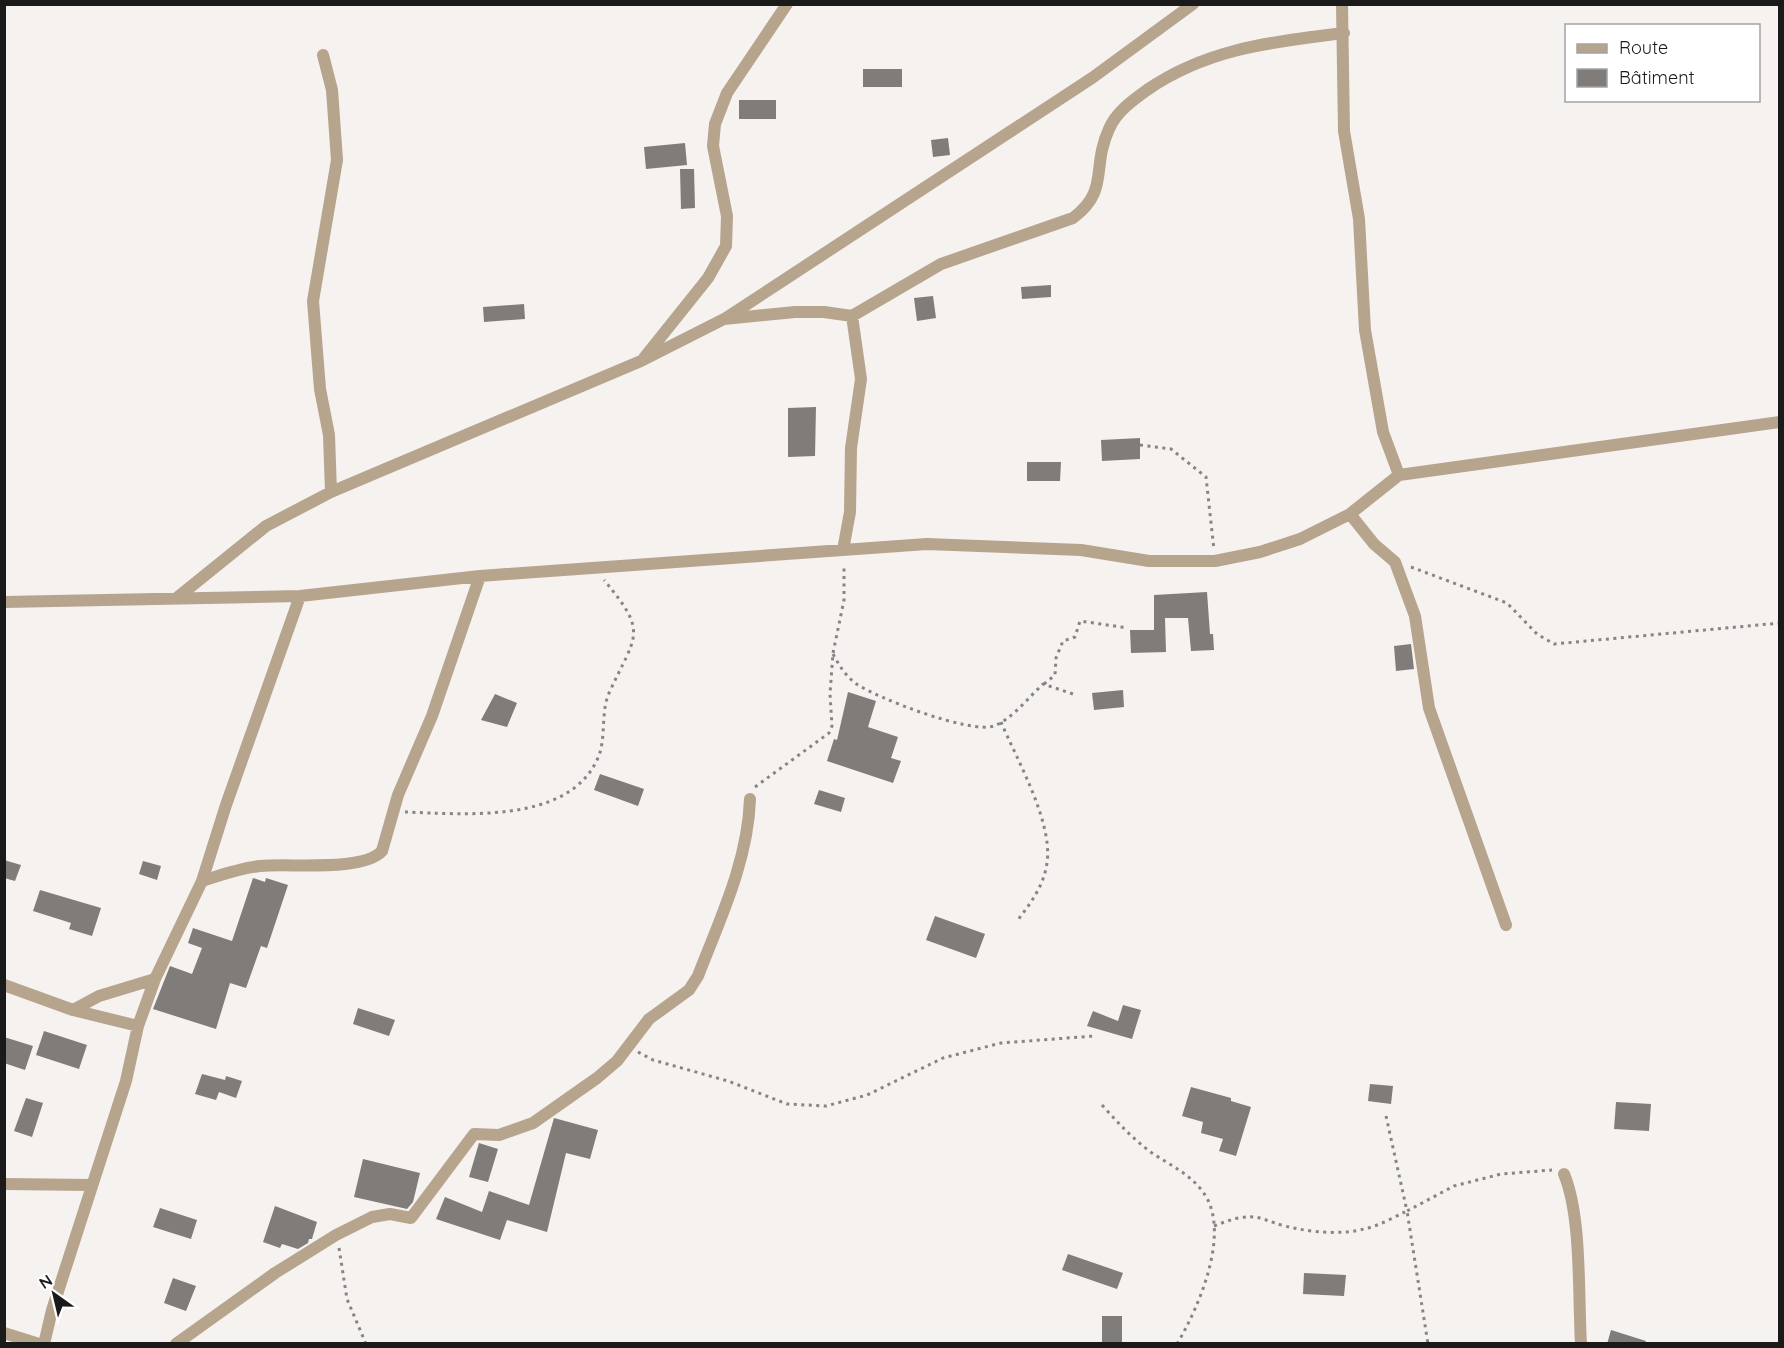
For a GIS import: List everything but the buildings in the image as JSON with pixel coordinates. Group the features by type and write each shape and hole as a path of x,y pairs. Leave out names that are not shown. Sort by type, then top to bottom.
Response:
{"street":[{"path":"641,361 708,278 726,246 727,216 713,146 715,124 727,93 787,4"},
{"path":"178,597 266,526 331,492 641,361 724,319 1092,78 1193,4"},
{"path":"1342,4 1344,131 1359,219 1365,330 1383,432 1399,475"},
{"path":"724,319 795,312 824,312 852,316 941,264 1073,218 1089,206 1096,192 1100,151 1110,126 1129,103 1182,68 1252,47 1344,33"},
{"path":"323,56 332,90 337,160 313,301 320,389 329,435 331,492"},
{"path":"843,550 850,512 851,448 861,379 852,316"},
{"path":"4,602 300,596 480,576 927,544 1081,550 1149,561 1215,561 1260,552 1300,539 1350,514 1399,475 1779,422"},
{"path":"1350,514 1374,544 1395,562 1414,616 1429,708 1506,925"},
{"path":"202,881 261,866 372,859 382,851 398,795 442,688 480,576"},
{"path":"4,1333 41,1344 126,1081 138,1026 155,979 202,881 225,805 300,596"},
{"path":"176,1344 275,1273 336,1234 372,1216 390,1214 411,1218 474,1134 499,1135 533,1123 611,1067 649,1018 689,990 698,976 736,875 749,819 750,799"},
{"path":"73,1010 99,996 155,979"},
{"path":"4,985 73,1010 138,1026"},
{"path":"1564,1174 1570,1187 1576,1240 1581,1344"},
{"path":"4,1184 91,1185"}],"path":[{"path":"1140,446 1171,449 1206,477 1215,561"},
{"path":"750,799 752,790 760,782 829,733 832,726 830,694 833,653 844,600 843,550"},
{"path":"1395,562 1507,603 1537,634 1554,644 1779,623"},
{"path":"394,812 458,815 521,809 550,802 565,795 592,771 599,757 608,696 628,654 635,632 630,613 595,569"},
{"path":"833,653 842,670 854,682 880,699 948,721 992,727 1001,722 1043,684 1052,680 1063,641 1075,637 1080,621 1128,628"},
{"path":"1043,684 1076,695"},
{"path":"1001,722 1038,809 1047,841 1047,863 1041,883 1032,903 1017,921"},
{"path":"629,1046 653,1060 728,1081 787,1104 826,1106 867,1095 943,1058 1001,1043 1094,1036"},
{"path":"1102,1105 1124,1131 1183,1172 1204,1192 1214,1226 1214,1251 1194,1311 1177,1344"},
{"path":"1386,1116 1407,1211 1428,1344"},
{"path":"1214,1226 1237,1217 1254,1215 1299,1229 1346,1231 1365,1229 1407,1211 1454,1186 1501,1174 1553,1170 1564,1174"},
{"path":"336,1234 344,1267 346,1299 366,1344"}]}
